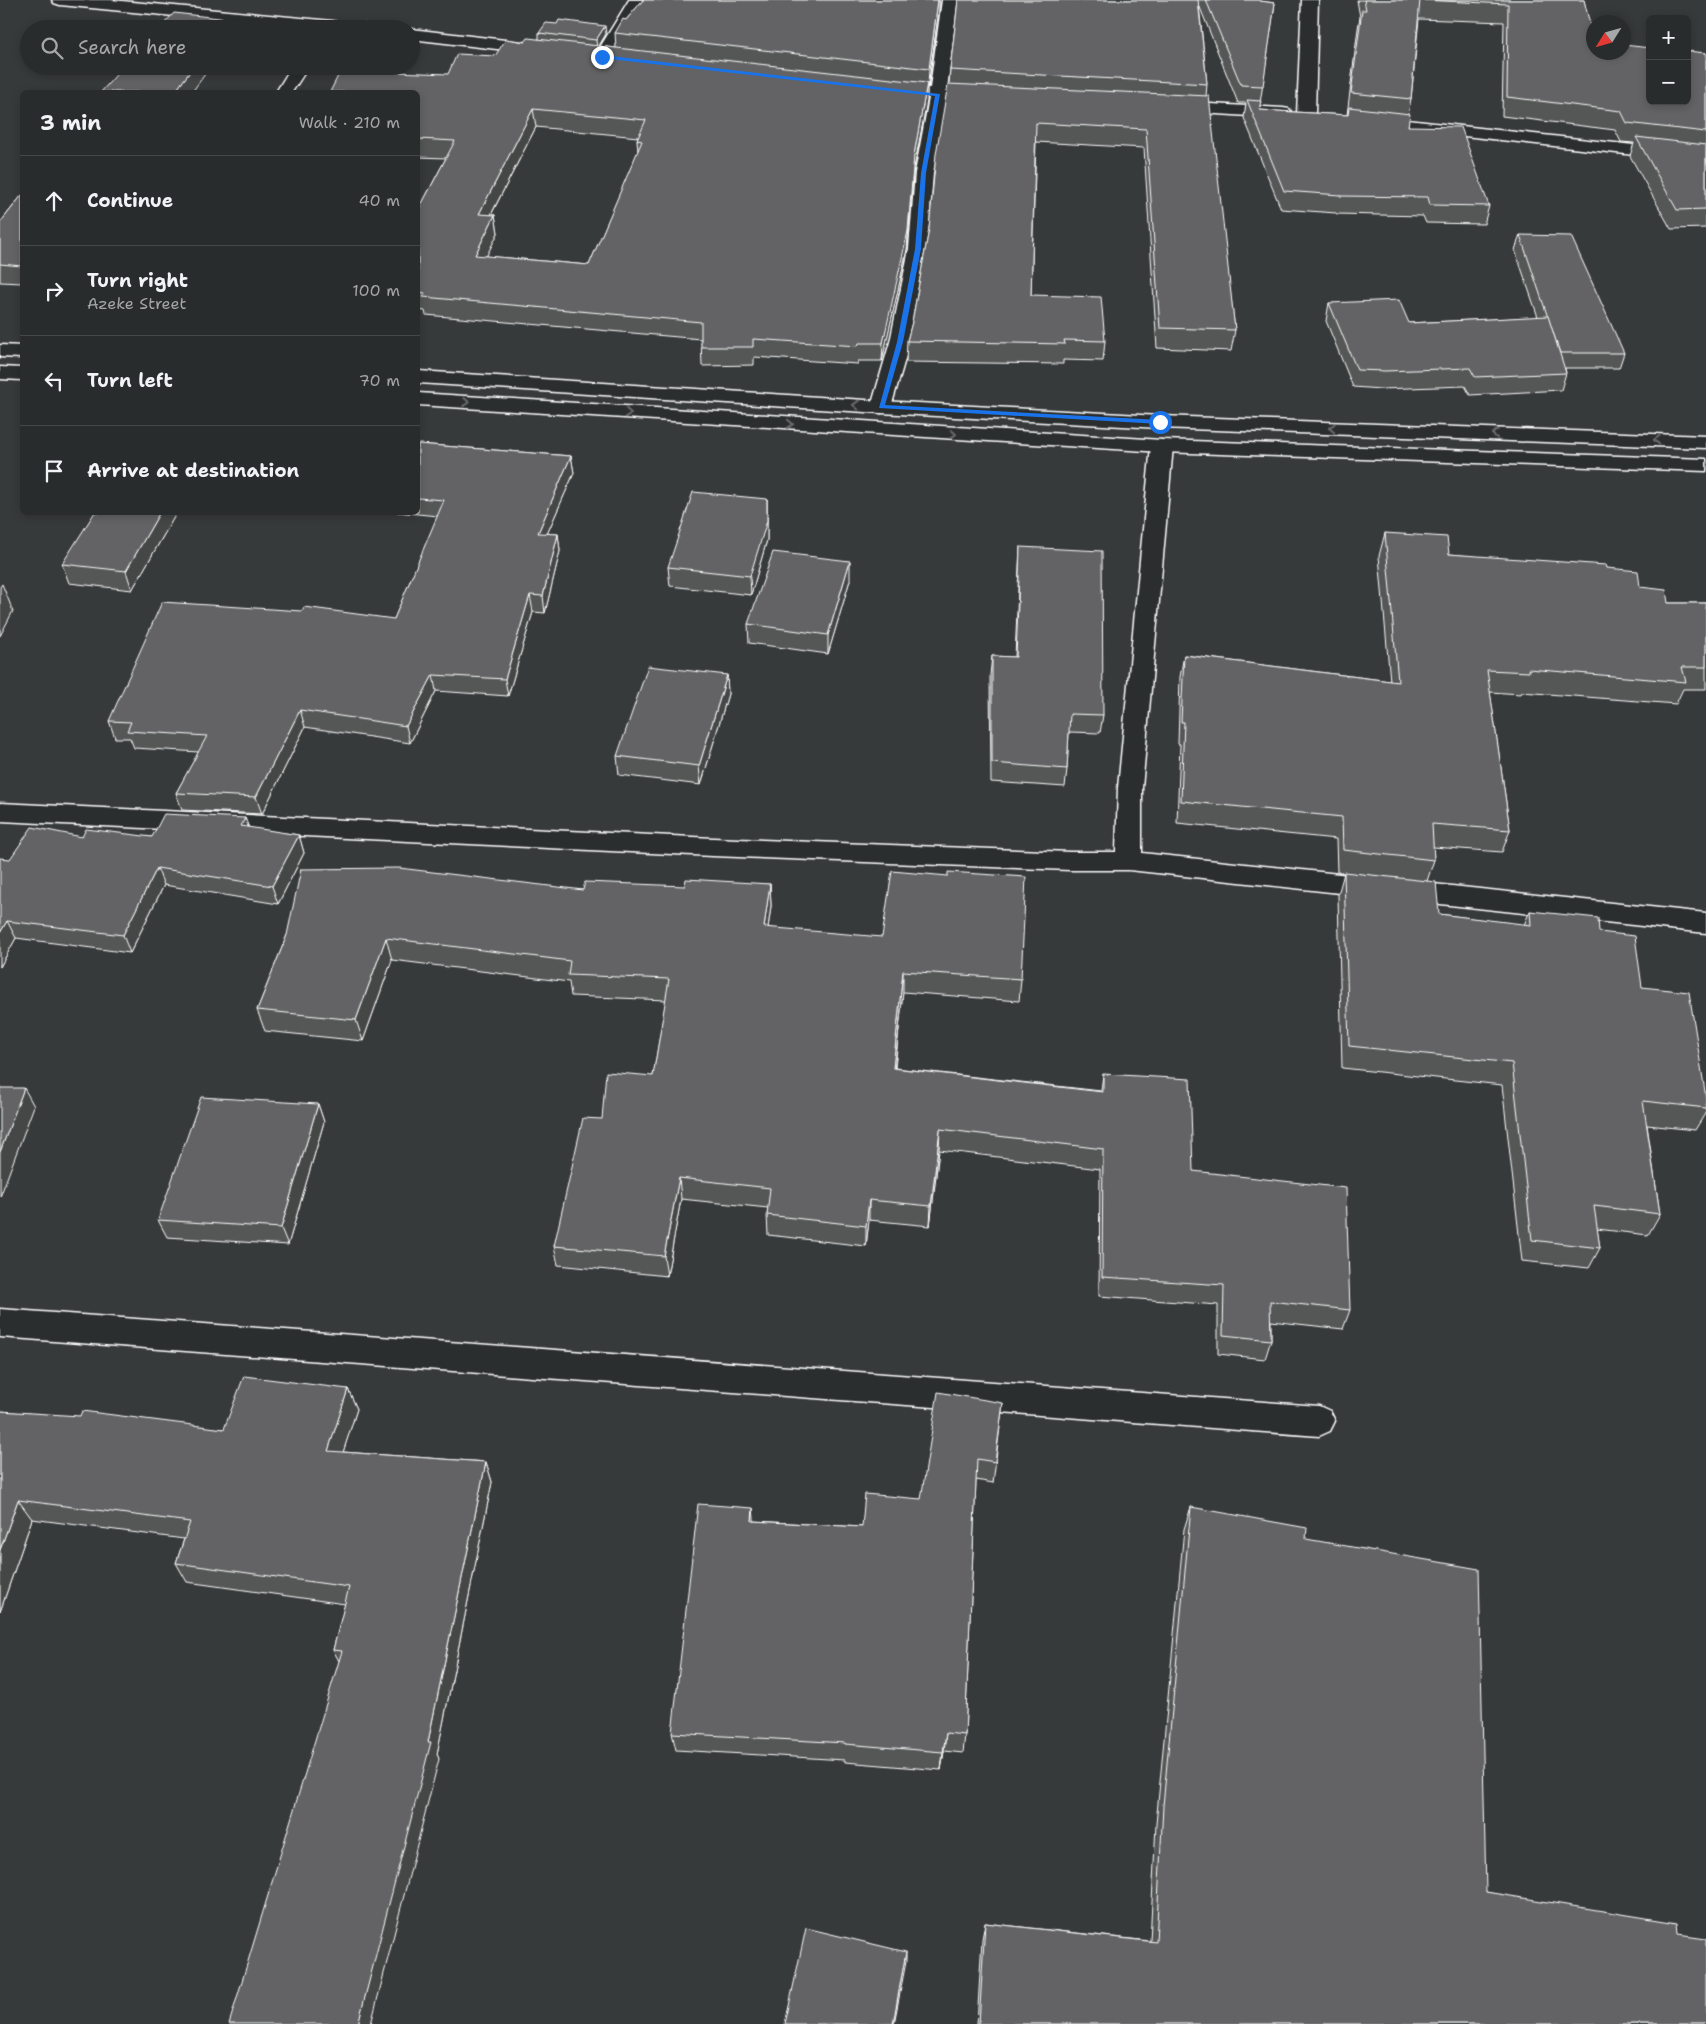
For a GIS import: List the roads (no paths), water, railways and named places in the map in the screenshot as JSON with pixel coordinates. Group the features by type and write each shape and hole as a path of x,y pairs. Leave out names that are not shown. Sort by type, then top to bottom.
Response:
{"street":[{"path":"60,0 258,20"},
{"path":"602,57 637,0"},
{"path":"882,407 900,342 918,249 924,173 938,95 950,0"},
{"path":"1306,114 1310,0"},
{"path":"420,35 554,51"},
{"path":"583,54 622,59"},
{"path":"285,90 295,75"},
{"path":"869,87 938,95 998,98"},
{"path":"1157,106 1326,116"},
{"path":"1355,119 1706,158"},
{"path":"0,350 20,352"},
{"path":"0,373 20,374"},
{"path":"420,377 882,407 1160,422 1706,442"},
{"path":"420,399 1162,446 1706,466"},
{"path":"1129,861 1130,788 1162,446"},
{"path":"0,812 723,847 1070,861 1129,861 1706,924"},
{"path":"0,1323 1319,1421"}]}
